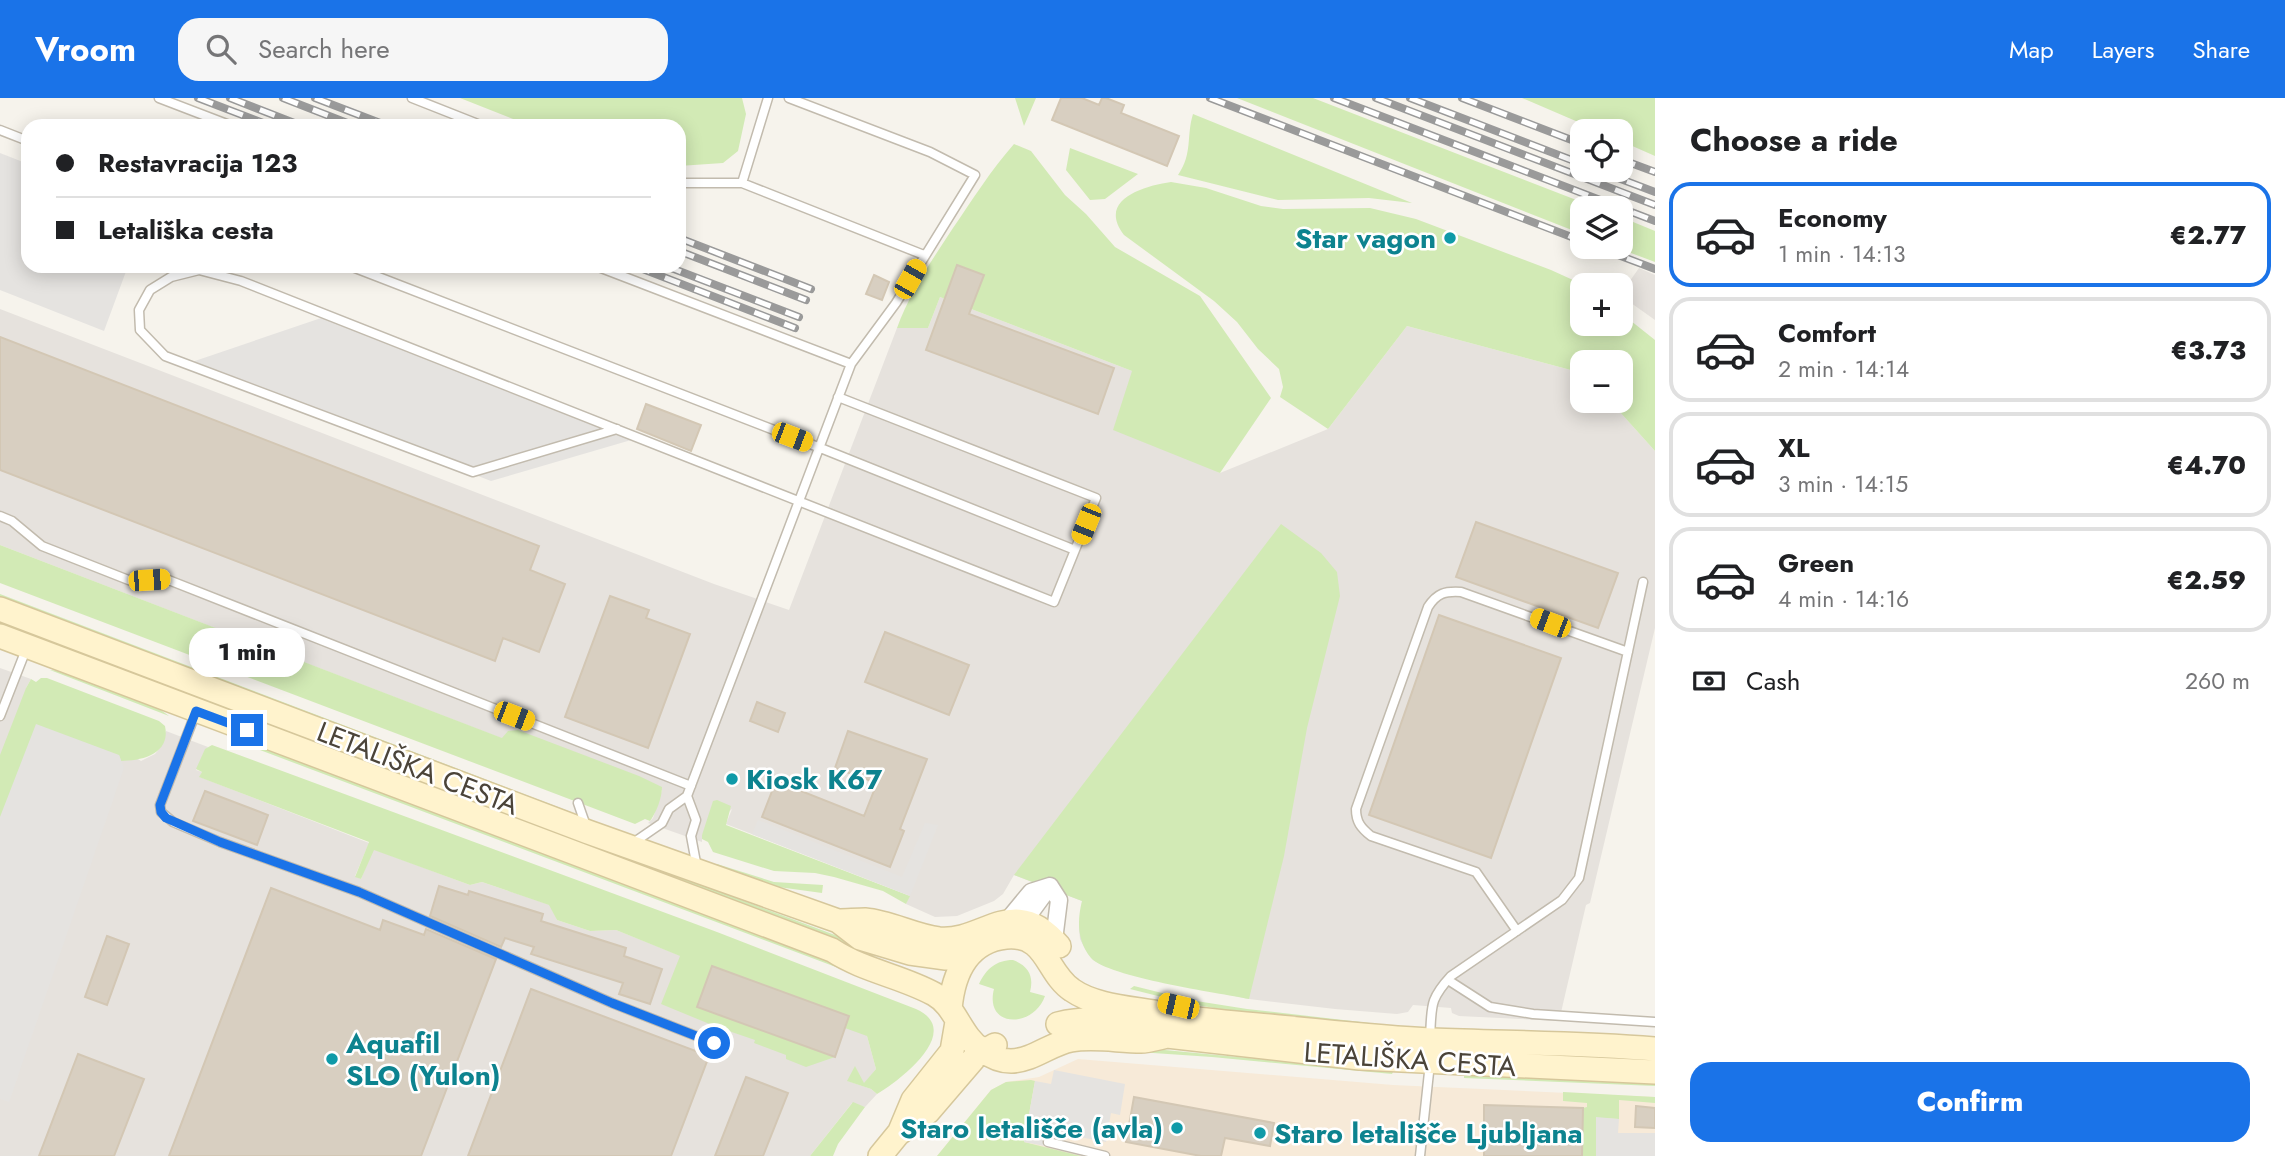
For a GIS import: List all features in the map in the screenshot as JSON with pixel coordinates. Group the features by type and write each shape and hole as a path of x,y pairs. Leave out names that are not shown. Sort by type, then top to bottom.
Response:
{"main road":[{"name":"LETALIŠKA CESTA","path":"0,609 588,832 838,921 860,938 910,953 946,958 968,954 1014,927"},
{"name":"LETALIŠKA CESTA","path":"0,636 832,950 850,962 934,994 953,1006 991,1038 997,1052"},
{"name":"LETALIŠKA CESTA","path":"838,921 867,920 941,939 1014,927"},
{"path":"1014,927 1034,926 1054,940"},
{"name":"LETALIŠKA CESTA","path":"1014,927 1021,938 1037,946 1070,978 1103,989 1265,1026 1430,1040 1655,1049"},
{"name":"LETALIŠKA CESTA","path":"1054,940 1070,978"},
{"path":"898,1134 913,1100 952,1051 953,1006 960,966 968,954"},
{"path":"1058,1024 1066,1008 1070,978"},
{"name":"LETALIŠKA CESTA","path":"953,1006 970,1040 997,1052 1027,1059 1071,1040 1096,1038 1144,1041 1167,1036"},
{"name":"LETALIŠKA CESTA","path":"997,1052 1040,1038 1058,1024 1082,1019 1144,1027 1167,1036 1299,1053 1430,1063 1655,1072"},
{"path":"880,1156 898,1134 928,1112 963,1070 997,1052"}],"street":[{"path":"1014,927 1050,886 1059,901 1054,940"}],"lane":[{"path":"159,98 214,119"},
{"path":"412,98 465,119"},
{"path":"742,183 768,98"},
{"path":"627,846 662,823 669,809 687,796 851,364 896,303 975,175 930,152 789,98"},
{"path":"0,130 21,138"},
{"path":"686,183 742,183 925,255"},
{"path":"187,273 172,277 150,290 139,310 140,330 165,356 473,472 617,429"},
{"path":"210,273 241,281 1054,602 1096,498 838,397"},
{"path":"368,273 818,447 1075,550"},
{"path":"614,273 851,364"},
{"path":"0,516 12,521 42,545 131,581 166,579 691,786"},
{"path":"1430,1040 1433,997 1448,980 1562,900 1578,878 1643,582"},
{"path":"1517,931 1476,872 1371,836 1361,827 1356,817 1356,809 1428,607 1441,593 1461,592 1628,652"},
{"path":"0,716 27,646"},
{"path":"196,711 160,805 161,812 173,822 220,842 359,892 612,1003 714,1043"},
{"path":"687,796 696,820 691,836 698,872"},
{"path":"578,803 588,832"},
{"path":"1448,980 1490,1007 1532,1014 1655,1022"},
{"path":"1420,1156 1430,1063"},
{"path":"1048,1142 1105,1156"}],"shaded area":[{"path":"0,153 21,161 21,273 125,273 104,331 0,290"},
{"path":"1639,268 1655,275 1655,320 1633,304 1633,276"},
{"path":"940,297 1132,371 1213,469 1220,473 1328,429 1407,326 1570,370 1570,413 1621,413 1655,451 1655,628 1590,903 1586,905 1559,1021 1459,1016 1452,1013 1451,1008 1413,1005 1408,1012 1397,1014 1335,1009 1249,999 1126,973 1093,960 1085,949 1079,929 1082,901 1014,875 1003,894 994,901 957,916 935,917 906,904 909,895 726,824 732,809 702,835 702,842 648,823 653,818 662,790 633,789 0,545 0,309 714,584 789,610 897,328 928,328"},
{"path":"327,316 638,438 491,481 186,364"},
{"path":"0,668 31,679 26,688 141,761 155,754 160,748 166,731 208,747 196,770 202,772 200,777 369,843 355,876 361,879 373,849 470,885 482,882 550,905 557,920 590,931 616,930 849,1016 867,1036 876,1069 864,1084 855,1067 848,1081 871,1089 877,1094 865,1107 852,1103 810,1156 0,1156"},
{"path":"36,724 119,755 124,768 9,1102 0,1099 0,817"},
{"path":"758,820 902,877 925,823 938,825 910,896 752,834"},
{"path":"1078,1059 1393,1085 1655,1097 1655,1156 937,1156 991,1090 1006,1082 1039,1077"},
{"path":"1054,1070 1125,1084 1120,1115 1111,1113 1106,1142 1048,1131 1045,1146 1024,1142 1035,1081 1051,1084"},
{"path":"1596,1117 1619,1119 1618,1133 1655,1133 1655,1156 1596,1156"}],"green space":[{"path":"460,98 742,98 746,114 738,151 723,163 686,166 686,119 513,119"},
{"path":"1015,98 1036,98 1024,126"},
{"path":"1237,98 1313,98 1570,198 1570,229"},
{"path":"1522,98 1655,98 1655,156 1633,146 1633,119 1571,119"},
{"path":"1193,114 1412,203 1369,198 1278,200 1178,175 1186,159"},
{"path":"1014,144 1031,151 1065,195 1115,247 1200,296 1271,398 1220,473 1113,430 1132,371 940,297 928,328 897,328 929,264 982,185"},
{"path":"1070,148 1138,174 1105,199 1090,200 1066,170"},
{"path":"1171,182 1206,188 1261,206 1283,209 1370,208 1416,219 1570,279 1570,336 1633,336 1633,323 1655,340 1655,451 1621,413 1633,413 1633,350 1570,350 1570,370 1407,326 1328,429 1280,397 1283,387 1279,369 1258,349 1237,322 1214,301 1124,235 1117,223 1116,213 1120,204 1127,197 1148,187"},
{"path":"1633,222 1655,231 1655,262 1633,254"},
{"path":"1281,524 1321,553 1337,572 1340,596 1307,728 1284,856 1249,999 1119,972 1101,965 1086,951 1079,923 1082,901 1014,875"},
{"path":"0,545 502,738 508,731 518,730 639,776 662,787 658,805 650,821 645,819 635,824 0,583"},
{"path":"0,594 571,812 570,815 0,599"},
{"path":"0,620 843,938 918,963 916,967 841,943 0,625"},
{"path":"50,670 62,671 154,705 169,716"},
{"path":"41,678 159,721 165,726 164,743 146,757 121,761 119,755 0,817 0,755 26,688 31,679 36,682"},
{"path":"229,735 853,968 905,993 228,738"},
{"path":"212,745 717,932 916,1009 929,1018 934,1030 931,1042 912,1067 877,1094 871,1089 847,1081 855,1066 864,1083 876,1069 867,1036 845,1028 849,1016 712,966 697,1007 835,1057 806,1067 786,1059 786,1055 754,1043 755,1040 717,1027 715,1032 711,1030 712,1025 661,1004 680,956 616,930 590,931 557,920 549,905 482,882 470,885 374,850 361,879 355,877 369,842 199,777 202,772 196,769 205,749"},
{"path":"713,801 731,806 726,825 910,896 906,904 883,891 834,877 774,871 713,852 708,842 702,839 702,835"},
{"path":"717,864 774,882 823,885 822,893 771,886 716,866"},
{"path":"1013,960 1023,965 1029,973 1030,992 1045,996 1031,1014 1011,1020 996,1011 993,1002 994,989 979,984 992,966"},
{"path":"1134,986 1190,1000 1247,1009 1396,1026 1245,1013 1190,1004 1130,989"},
{"path":"1144,1048 1393,1072 1109,1050"},
{"path":"1478,1074 1655,1082 1655,1086 1464,1078"},
{"path":"1035,1081 1024,1142 1081,1156 937,1156 991,1090 1006,1082"},
{"path":"1563,1092 1655,1097 1655,1103 1619,1100 1619,1119 1596,1118 1596,1156 1582,1156 1583,1108 1587,1107 1587,1103 1563,1101"},
{"path":"853,1102 865,1107 838,1144 833,1156 810,1156"}],"building":[{"path":"1061,98 1082,98 1099,105 1102,98 1106,98 1124,105 1121,113 1179,136 1167,166 1052,120"},
{"path":"957,265 984,275 969,314 1114,368 1098,414 926,350"},
{"path":"874,275 889,282 882,300 866,294"},
{"path":"0,337 539,546 530,570 565,584 539,652 503,638 495,661 0,470"},
{"path":"646,404 701,425 691,451 637,429"},
{"path":"1476,522 1618,573 1598,628 1456,577"},
{"path":"610,596 649,610 646,618 690,634 648,748 565,717"},
{"path":"1439,615 1561,658 1491,858 1369,815"},
{"path":"885,632 969,665 949,715 865,682"},
{"path":"757,702 785,713 778,732 750,721"},
{"path":"848,731 927,759 900,829 904,831 890,867 762,817 776,781 864,816 877,783 835,768"},
{"path":"205,791 268,815 257,845 193,821"},
{"path":"439,886 468,895 469,891 543,914 541,921 626,948 624,956 662,969 650,1004 619,994 623,983 531,954 534,947 505,938 501,947 430,916"},
{"name":"Aquafil SLO (Yulon)","path":"271,888 380,930 383,920 424,935 426,929 496,959 421,1156 169,1156"},
{"path":"107,936 129,944 107,1005 85,997"},
{"path":"712,966 849,1016 835,1057 697,1007"},
{"name":"Aquafil SLO (Yulon)","path":"531,989 709,1056 671,1156 468,1156"},
{"path":"78,1054 144,1079 114,1156 39,1156"},
{"path":"746,1077 788,1093 763,1156 715,1156"},
{"name":"Staro letališče (avla)","path":"1134,1097 1274,1123 1270,1146 1225,1138 1221,1156 1201,1156 1126,1142"},
{"path":"1484,1105 1583,1108 1582,1156 1484,1156"},
{"path":"1636,1106 1655,1108 1655,1128 1635,1127"}],"railway":[{"path":"198,98 253,119"},
{"path":"230,98 284,119"},
{"path":"283,98 337,119"},
{"path":"315,98 370,119"},
{"path":"1210,98 1570,236"},
{"path":"1334,98 1655,221"},
{"path":"1376,98 1655,205"},
{"path":"1410,98 1570,159"},
{"path":"1462,98 1570,139"},
{"path":"1633,164 1655,172"},
{"path":"1629,182 1655,192"},
{"path":"686,241 811,289"},
{"path":"686,254 806,300"},
{"path":"1629,259 1655,269"},
{"path":"653,273 795,328"},
{"path":"684,273 799,317"}],"place":[{"name":"Star vagon","path":"1450,238"},
{"name":"Kiosk K67","path":"732,779"},
{"name":"Aquafil SLO (Yulon)","path":"332,1059"},
{"name":"Staro letališče (avla)","path":"1177,1128"},
{"name":"Staro letališče Ljubljana","path":"1260,1133"}],"route":[{"path":"247,730 196,711 160,805 166,818 220,842 359,892 612,1003 714,1043"}]}
